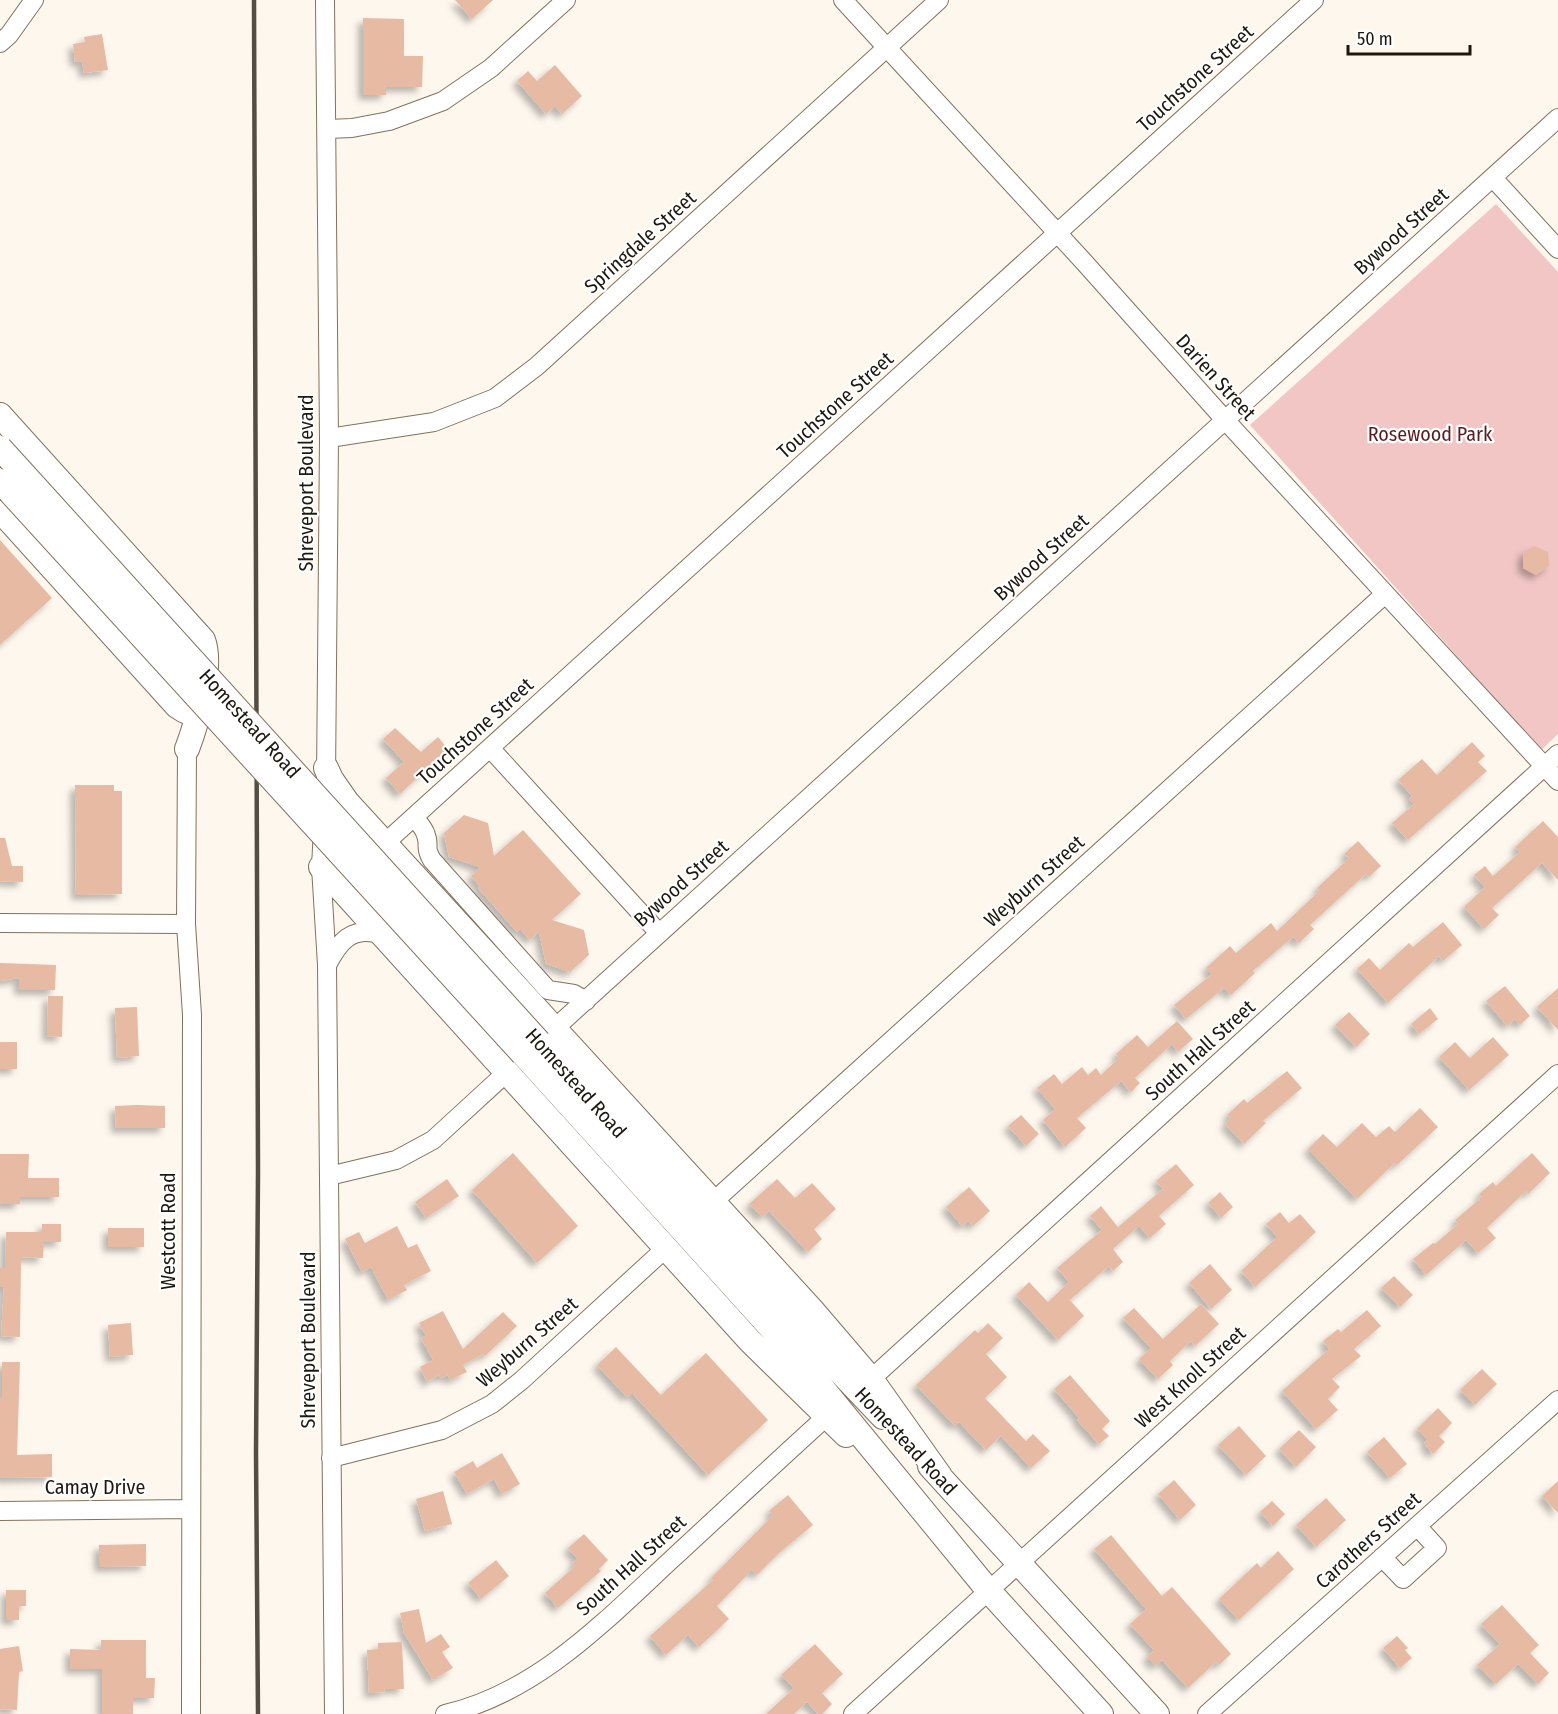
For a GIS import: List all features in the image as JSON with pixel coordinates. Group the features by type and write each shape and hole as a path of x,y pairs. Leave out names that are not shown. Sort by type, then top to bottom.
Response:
{"main road":[{"path":"0,415 203,640 207,657 188,707"},
{"name":"Homestead Road","path":"0,448 807,1337 940,1476 1157,1714"},
{"name":"Homestead Road","path":"0,480 539,1042 988,1590 1101,1714"},
{"path":"0,510 188,707 197,723 187,749"},
{"path":"326,768 336,802 386,843 539,1042 714,1201 872,1379 940,1476"},
{"path":"321,867 750,1341 826,1417 914,1498"}],"street":[{"path":"3,34 34,0"},
{"name":"Shreveport Boulevard","path":"325,0 328,129 329,438 326,768"},
{"path":"328,129 352,128 388,121 443,101 491,68 566,0"},
{"name":"Darien Street","path":"843,0 1385,594 1551,760 1558,781"},
{"name":"Springdale Street","path":"329,438 434,422 495,398 537,366 939,0"},
{"name":"Touchstone Street","path":"386,843 1314,0"},
{"name":"Bywood Street","path":"539,1042 1558,118"},
{"path":"1493,178 1558,249"},
{"name":"Weyburn Street","path":"714,1201 1385,594"},
{"path":"490,748 659,933"},
{"name":"Westcott Road","path":"187,749 186,924 192,1015 191,1714"},
{"name":"South Hall Street","path":"872,1379 1551,760"},
{"name":"Shreveport Boulevard","path":"334,1714 327,965 321,867 336,802"},
{"path":"414,817 427,838 427,851 432,860 548,990 574,994 586,1000"},
{"path":"0,923 186,924"},
{"path":"327,965 343,940 362,932 370,931 380,934"},
{"path":"329,1176 396,1160 433,1140 506,1072"},
{"name":"West Knoll Street","path":"853,1714 1558,1074"},
{"name":"Weyburn Street","path":"331,1458 442,1430 492,1404 522,1380 666,1248"},
{"name":"Carothers Street","path":"1208,1714 1558,1400"},
{"name":"South Hall Street","path":"445,1714 471,1708 513,1689 554,1662 600,1626 826,1417"},
{"name":"Camay Drive","path":"0,1510 191,1509"},
{"path":"1382,1557 1402,1579 1437,1548 1418,1526"}],"green space":[{"name":"Rosewood Park","path":"1496,204 1558,272 1558,734 1541,750 1250,425"}],"building":[{"path":"455,0 493,0 472,19"},
{"path":"363,18 404,19 404,56 423,56 422,87 386,87 386,95 363,95"},
{"path":"102,34 108,70 84,73 82,61 75,62 73,44 85,42 84,37"},
{"path":"555,65 582,96 562,114 555,106 546,114 517,81 528,71 537,81"},
{"path":"0,540 52,598 0,645"},
{"path":"1534,546 1548,552 1549,566 1536,575 1523,568 1523,553"},
{"path":"395,728 421,752 438,737 448,749 400,794 386,778 404,762 383,739"},
{"path":"1472,742 1485,756 1478,762 1487,771 1408,840 1392,823 1414,804 1409,799 1412,796 1398,780 1422,759 1437,775"},
{"path":"75,785 114,785 114,791 122,791 122,894 76,895"},
{"path":"464,815 488,823 494,856 523,830 581,894 552,920 584,930 589,955 570,972 546,964 539,932 530,940 520,929 517,932 478,888 480,887 471,876 480,867 449,857 444,833"},
{"path":"1543,821 1558,837 1558,880 1542,863 1492,908 1499,915 1484,929 1464,907 1485,887 1474,875 1485,866 1493,876 1520,852 1515,847"},
{"path":"0,838 5,838 12,866 23,866 23,882 0,881"},
{"path":"1358,841 1381,866 1369,877 1366,874 1310,925 1314,929 1299,943 1293,937 1253,971 1255,973 1231,995 1224,988 1186,1019 1174,1005 1212,974 1206,968 1230,946 1236,953 1271,923 1277,931 1319,891 1317,888 1349,858 1344,854"},
{"path":"1443,922 1462,945 1443,961 1439,956 1388,1003 1357,969 1369,958 1380,970 1409,943 1413,947"},
{"path":"0,963 56,965 55,990 19,990 19,978 0,981"},
{"path":"1505,986 1530,1016 1520,1025 1515,1019 1507,1026 1486,1001"},
{"path":"1558,988 1558,1030 1537,1007"},
{"path":"48,996 63,996 62,1037 47,1036"},
{"path":"137,1007 139,1056 117,1058 115,1008"},
{"path":"1430,1008 1438,1019 1419,1034 1411,1024"},
{"path":"1349,1012 1370,1034 1356,1047 1335,1025"},
{"path":"1177,1021 1193,1039 1178,1052 1172,1044 1135,1078 1140,1083 1131,1092 1121,1081 1077,1118 1086,1128 1065,1147 1043,1120 1055,1109 1037,1088 1054,1074 1062,1084 1082,1067 1088,1075 1096,1068 1101,1075 1119,1058 1116,1054 1137,1035 1148,1047"},
{"path":"1493,1037 1509,1055 1469,1090 1439,1057 1455,1042 1470,1058"},
{"path":"0,1042 17,1042 17,1069 0,1069"},
{"path":"1287,1071 1302,1088 1263,1121 1266,1123 1244,1144 1225,1124 1231,1118 1227,1115 1244,1099 1247,1103"},
{"path":"115,1106 165,1106 165,1128 116,1128"},
{"path":"1420,1108 1438,1127 1357,1199 1308,1149 1323,1134 1337,1147 1362,1123 1376,1137 1389,1126 1395,1132"},
{"path":"1021,1115 1039,1134 1026,1146 1008,1126"},
{"path":"513,1153 578,1226 537,1263 472,1190"},
{"path":"1532,1153 1550,1173 1528,1194 1526,1191 1487,1228 1496,1238 1478,1253 1466,1240 1426,1275 1413,1259 1458,1224 1455,1220 1482,1197 1479,1194 1493,1182 1496,1186"},
{"path":"0,1154 29,1154 28,1178 59,1178 59,1197 20,1197 20,1204 0,1204"},
{"path":"1176,1164 1194,1185 1159,1216 1166,1224 1150,1238 1139,1226 1113,1249 1123,1262 1113,1271 1109,1266 1070,1300 1084,1316 1058,1340 1016,1295 1029,1282 1048,1302 1069,1282 1057,1268 1102,1230 1090,1216 1101,1206 1118,1227 1163,1189 1156,1181"},
{"path":"447,1179 459,1196 426,1218 415,1202"},
{"path":"777,1179 795,1198 812,1183 836,1209 814,1229 822,1239 808,1252 769,1211 762,1217 749,1204"},
{"path":"969,1187 990,1211 973,1226 968,1221 962,1226 946,1207"},
{"path":"1220,1192 1233,1207 1221,1218 1208,1203"},
{"path":"1280,1212 1289,1223 1300,1214 1316,1232 1255,1287 1241,1271 1277,1237 1266,1224"},
{"path":"42,1224 61,1224 61,1242 44,1242 43,1258 21,1257 20,1337 1,1336 4,1287 0,1287 0,1268 5,1268 6,1232 42,1232"},
{"path":"397,1226 408,1248 417,1244 431,1271 404,1285 407,1290 388,1300 371,1267 362,1272 345,1239 359,1232 365,1243"},
{"path":"108,1228 144,1228 144,1247 108,1247"},
{"path":"1210,1264 1232,1290 1211,1309 1189,1283"},
{"path":"1394,1276 1413,1295 1400,1307 1381,1288"},
{"path":"1201,1304 1219,1324 1195,1346 1191,1341 1170,1361 1173,1365 1158,1379 1139,1359 1151,1348 1123,1318 1134,1308 1163,1339"},
{"path":"1367,1310 1381,1326 1354,1349 1361,1356 1332,1379 1340,1387 1328,1399 1338,1410 1316,1429 1282,1391 1329,1349 1323,1341 1338,1329 1341,1332"},
{"path":"443,1311 463,1349 503,1312 517,1326 485,1356 483,1354 463,1365 467,1372 450,1380 448,1375 441,1378 439,1375 427,1382 420,1367 433,1360 421,1338 426,1336 419,1323"},
{"path":"131,1323 133,1355 110,1357 108,1325"},
{"path":"988,1323 1003,1338 986,1354 1007,1377 985,1398 1026,1441 1033,1434 1050,1451 1031,1468 1001,1436 986,1450 959,1422 955,1426 916,1385 975,1330 978,1333"},
{"path":"616,1347 661,1395 706,1353 768,1420 708,1475 632,1393 627,1397 597,1365"},
{"path":"2,1362 20,1362 17,1455 52,1454 52,1477 0,1478"},
{"path":"1482,1369 1497,1384 1475,1405 1460,1390"},
{"path":"1070,1375 1110,1421 1102,1429 1109,1436 1099,1444 1077,1420 1079,1418 1054,1389"},
{"path":"1438,1408 1452,1423 1439,1436 1445,1442 1433,1454 1424,1443 1428,1440 1417,1429"},
{"path":"1239,1426 1266,1456 1246,1475 1218,1445"},
{"path":"1299,1430 1316,1447 1296,1467 1279,1449"},
{"path":"1384,1437 1407,1464 1390,1478 1367,1452"},
{"path":"502,1453 520,1484 502,1494 494,1479 467,1494 454,1472 473,1461 477,1468"},
{"path":"1174,1480 1196,1505 1180,1520 1158,1494"},
{"path":"1558,1481 1558,1513 1542,1496"},
{"path":"443,1491 452,1524 425,1531 416,1499"},
{"path":"788,1495 813,1525 757,1575 752,1570 717,1606 729,1619 699,1647 688,1635 666,1655 650,1636 713,1580 711,1578 773,1515 769,1511"},
{"path":"1326,1498 1346,1520 1316,1547 1296,1525"},
{"path":"1272,1501 1285,1514 1273,1526 1260,1512"},
{"path":"584,1534 608,1560 599,1569 601,1571 558,1608 545,1593 575,1566 572,1563 578,1559 568,1548"},
{"path":"1111,1535 1162,1596 1172,1587 1231,1654 1219,1665 1216,1662 1188,1688 1162,1660 1156,1666 1147,1657 1154,1650 1130,1624 1146,1609 1094,1549"},
{"path":"146,1544 146,1566 99,1567 99,1545"},
{"path":"1278,1551 1294,1569 1239,1620 1219,1599 1257,1563 1261,1568"},
{"path":"496,1560 509,1576 481,1599 468,1583"},
{"path":"6,1590 26,1590 26,1606 19,1606 19,1620 6,1620"},
{"path":"1502,1605 1539,1645 1530,1653 1549,1673 1538,1684 1518,1664 1496,1684 1477,1665 1500,1644 1481,1624"},
{"path":"419,1609 426,1643 441,1634 450,1647 442,1652 453,1668 433,1680 404,1633 400,1613"},
{"path":"1397,1636 1408,1648 1405,1650 1412,1658 1400,1668 1383,1648"},
{"path":"101,1640 146,1640 146,1678 155,1678 154,1698 133,1698 133,1714 102,1714 102,1669 70,1669 70,1649 101,1650"},
{"path":"402,1642 404,1689 384,1689 385,1692 369,1693 367,1650 378,1649 378,1643"},
{"path":"815,1644 843,1674 822,1693 832,1704 822,1714 818,1714 807,1702 794,1714 766,1714 794,1688 781,1675"},
{"path":"19,1646 23,1671 19,1672 17,1710 0,1709 0,1649"}],"railway":[{"path":"254,0 258,1714"}]}
